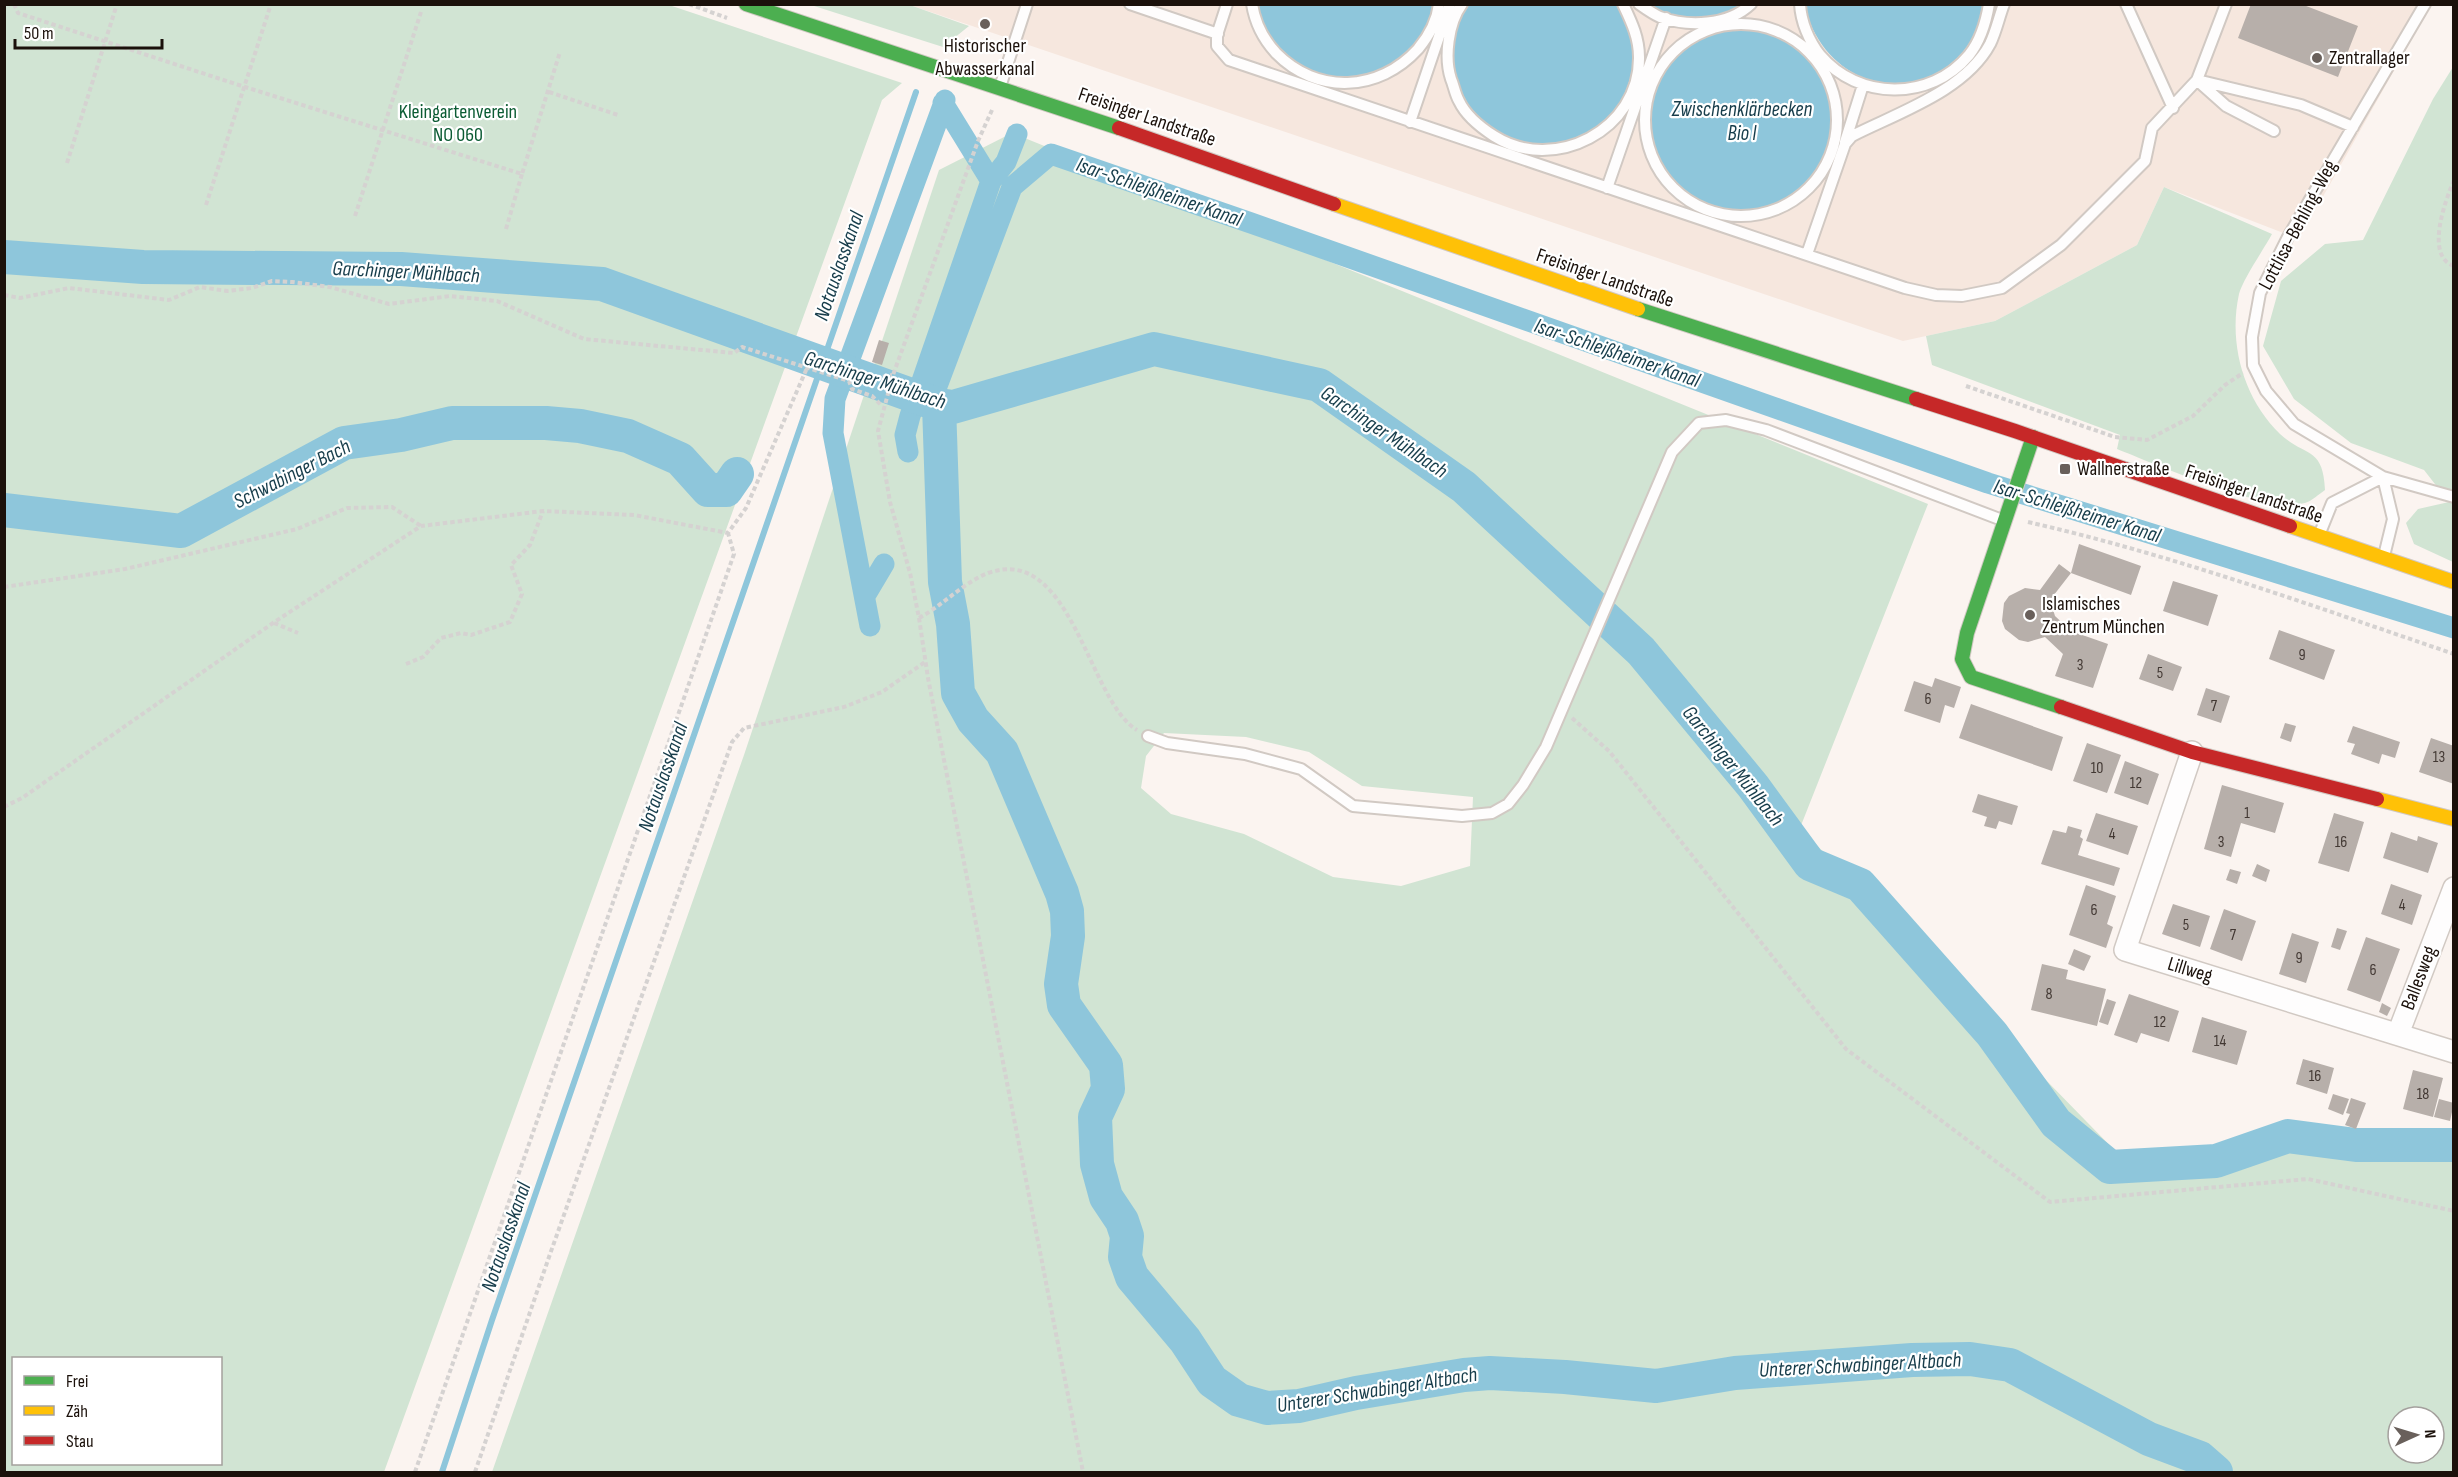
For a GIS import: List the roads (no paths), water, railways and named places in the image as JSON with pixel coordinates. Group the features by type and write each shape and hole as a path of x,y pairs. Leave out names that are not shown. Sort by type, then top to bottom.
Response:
{"main road":[{"name":"Freisinger Landstraße","path":"746,4 1000,87 1683,325 2033,437 2454,582"},
{"path":"2033,437 1967,633 1962,659 1971,677 2192,752 2454,819"}],"street":[{"name":"Lillweg","path":"2192,752 2125,950 2454,1053"},
{"name":"Ballesweg","path":"2398,1034 2454,888"}],"lane":[{"path":"1000,87 1027,4"},
{"path":"1130,4 1218,34"},
{"path":"1227,4 1218,34 1217,46 1229,60 1310,82 1410,122 1510,151 1607,188 1713,217 1807,254 1905,288 1936,295 1962,296 2002,288 2061,245 2145,160 2152,128 2197,80 2226,4"},
{"path":"1252,4 1254,16 1267,43 1288,65 1310,82 1345,84 1375,79 1404,64 1462,4"},
{"path":"1439,4 1443,24 1449,38 1448,71 1459,101 1479,127 1510,151 1567,148 1595,136 1642,90 1656,80 1671,55 1698,35 1751,4"},
{"path":"1410,122 1450,4"},
{"path":"1623,4 1634,26 1646,109 1647,141 1659,172 1678,194 1713,217 1765,213 1792,202 1816,181 1852,136 1947,89 1978,62 1990,43 2004,4"},
{"path":"1640,4 1659,16 1688,24 1772,28 1791,37 1831,68 1863,85 1888,90 1918,87 1946,75 1969,55 1985,26 1989,4"},
{"path":"1800,4 1801,14 1812,45 1832,86 1838,119 1839,150"},
{"path":"2126,4 2173,108"},
{"name":"Lottlisa-Behling-Weg","path":"2425,4 2288,237 2260,293 2252,337 2253,365 2266,392 2294,424 2383,477 2454,497"},
{"path":"1607,188 1666,18"},
{"path":"2197,80 2301,105 2353,127"},
{"path":"2197,80 2226,106 2274,131"},
{"path":"1807,254 1839,150 1863,85"},
{"path":"1148,736 1167,743 1245,754 1301,769 1353,806 1462,816 1492,813 1508,804 1523,785 1546,747 1672,452 1699,423 1726,420 1766,430 2007,514"},
{"path":"2319,536 2332,503 2383,477 2393,519 2384,557"}],"water":[{"path":"1256,5 1434,5 1426,28 1412,48 1395,64 1374,74 1351,80 1328,79 1306,71 1285,56 1264,26"},
{"name":"Zwischenklärbecken Bio I","path":"1468,5 1618,5 1628,22 1633,48 1632,70 1621,100 1603,123 1579,138 1552,145 1524,144 1498,134 1475,115 1458,87 1455,76 1453,45 1458,24"},
{"path":"1650,5 1746,5 1709,17 1686,18 1662,12"},
{"name":"Zwischenklärbecken Bio I","path":"1806,5 1985,5 1976,32 1961,54 1942,70 1920,80 1896,84 1871,81 1847,69 1826,50 1819,40 1810,23"},
{"name":"Zwischenklärbecken Bio I","path":"1741,30 1776,37 1791,45 1805,57 1817,71 1825,86 1832,121 1825,156 1817,171 1805,185 1791,197 1776,205 1741,212 1706,205 1691,197 1677,185 1665,171 1657,156 1650,121 1657,86 1665,71 1677,57 1691,45 1706,37"}],"waterway":[{"name":"Notauslasskanal","path":"442,1472 492,1320 916,92"},
{"path":"870,626 833,433 835,399 945,100"},
{"path":"943,103 991,181"},
{"path":"908,452 905,435 910,416 991,181 1006,162 1017,134"},
{"name":"Isar-Schleißheimer Kanal","path":"931,402 1012,187 1051,154 1988,483 2454,628"},
{"name":"Garchinger Mühlbach","path":"4,257 143,267 401,269 602,284 939,405 953,407 1154,349 1319,385 1464,487 1641,651 1753,786 1810,864 1860,885 1992,1034 2056,1123 2110,1167 2216,1161 2288,1136 2356,1145 2454,1145"},
{"path":"840,385 852,384 860,378"},
{"path":"902,393 903,405 910,416"},
{"name":"Unterer Schwabinger Altbach","path":"939,405 945,582 953,624 958,693 973,720 1002,752 1062,893 1067,911 1068,936 1061,984 1064,1005 1106,1065 1108,1089 1095,1117 1097,1164 1106,1197 1122,1221 1127,1236 1125,1257 1132,1277 1185,1340 1212,1381 1239,1400 1267,1408 1299,1406 1356,1393 1464,1375 1490,1373 1565,1377 1656,1386 1735,1373 1912,1360 1970,1359 2010,1365 2149,1439 2200,1458 2216,1472"},
{"name":"Schwabinger Bach","path":"4,510 181,531 344,443 401,435 452,423 546,423 580,426 628,436 680,459 708,490 726,490 737,474"},
{"path":"865,596 884,564"}],"place":[{"name":"Historischer Abwasserkanal","path":"985,24"},
{"name":"Zentrallager","path":"2317,58"},
{"name":"Wallnerstraße","path":"2065,469"},
{"name":"Islamisches Zentrum München","path":"2030,615"}],"park label":[{"name":"Kleingartenverein NO 060","path":"458,124"}]}
